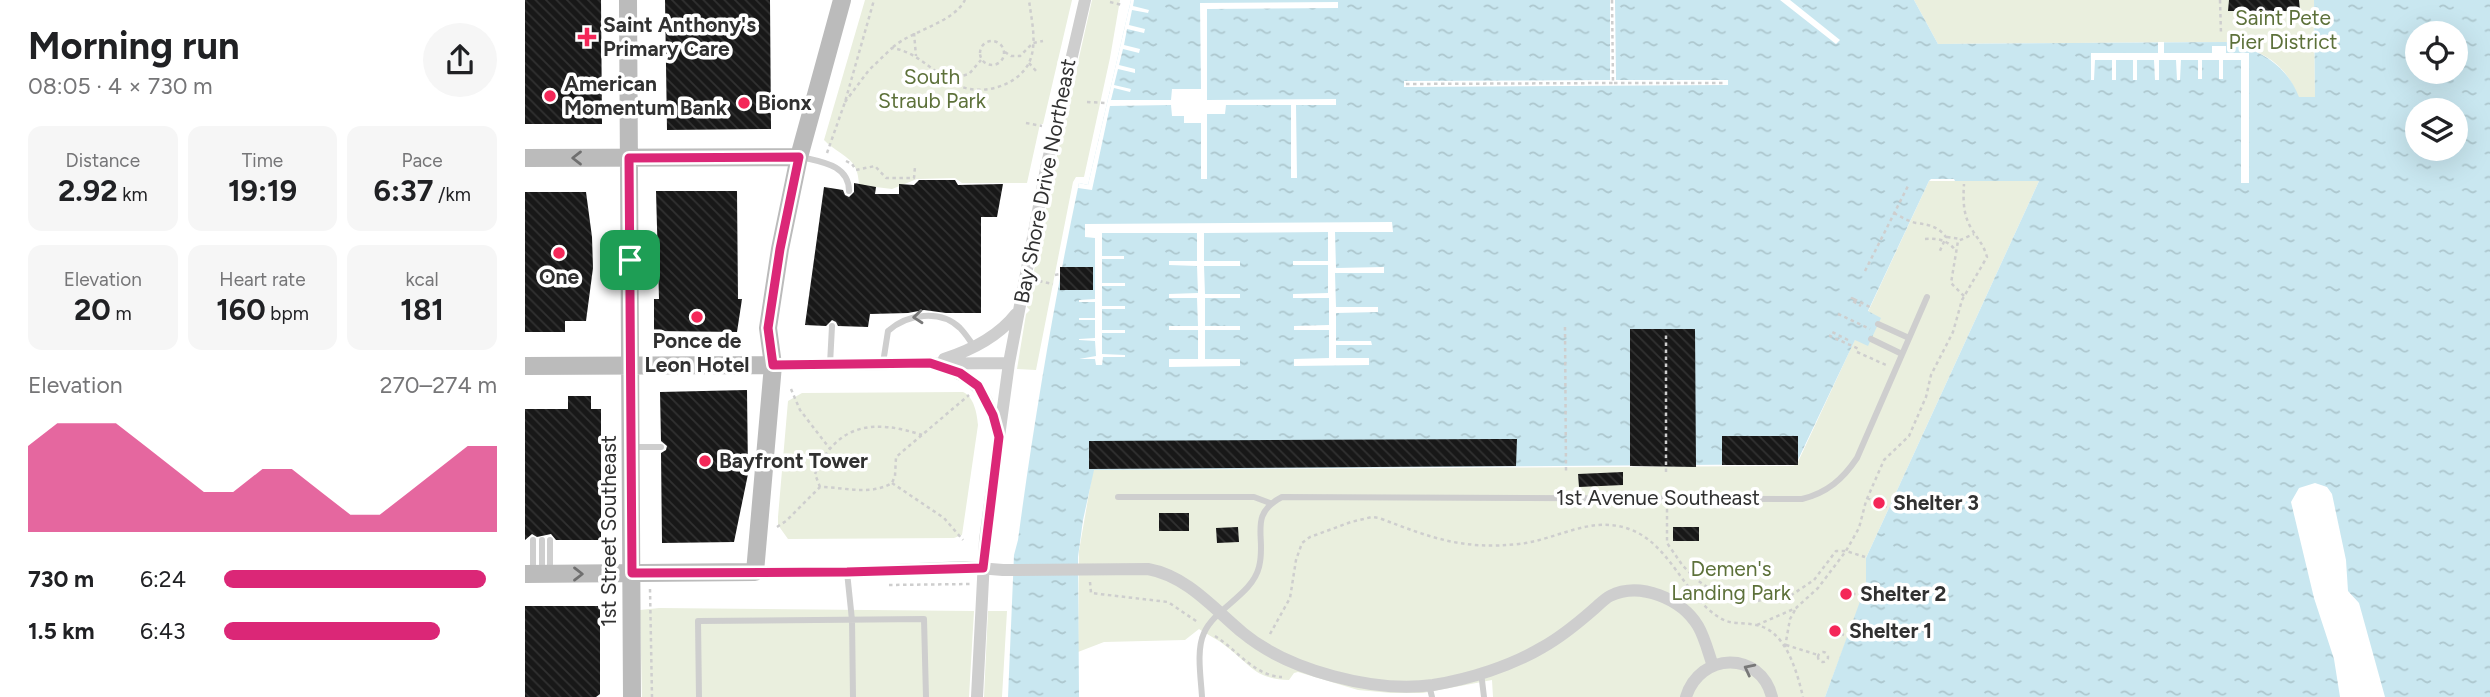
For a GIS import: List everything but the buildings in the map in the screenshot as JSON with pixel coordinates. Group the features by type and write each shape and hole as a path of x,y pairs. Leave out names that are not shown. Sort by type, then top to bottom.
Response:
{"street":[{"name":"1st Street Southeast","path":"628,0 632,697"},
{"path":"755,572 773,365 768,328 780,249 799,157 842,0"},
{"name":"Bay Shore Drive Northeast","path":"977,697 983,568 1009,363 1047,164 1085,0"},
{"path":"525,158 799,157"},
{"path":"930,363 962,353 1005,329 1019,310"},
{"path":"930,363 960,373 978,386 993,415 999,437"},
{"path":"525,366 1009,363"},
{"path":"538,574 847,572 983,568 1128,568 1159,571 1171,575 1189,587 1262,646 1281,658 1338,677 1431,691 1510,663 1542,648 1610,596 1651,592 1685,610 1697,624 1713,666"},
{"path":"1686,697 1696,677 1713,666 1733,663 1752,669 1767,683 1772,697"}],"lane":[{"path":"799,157 841,170 847,179 849,191"},
{"name":"1st Avenue Southeast","path":"1118,498 1254,497 1270,503 1282,497 1801,499 1818,495 1846,474 1857,458 1927,297"},
{"path":"883,363 888,331 897,323 916,316 947,319 960,328 974,346"},
{"path":"1878,324 1909,338"},
{"path":"830,364 832,326"},
{"path":"1871,339 1902,354"},
{"path":"631,447 661,447"},
{"path":"1202,697 1201,645 1206,629 1259,570 1261,524 1263,512 1270,503"},
{"path":"533,540 538,574"},
{"path":"538,574 546,540"},
{"path":"847,572 852,620 853,697"},
{"path":"699,697 698,621 924,619 926,697"},
{"path":"1482,672 1484,697"}],"path":[{"path":"833,155 826,153 845,102 874,0"},
{"path":"845,102 869,70 892,48 914,33 954,13 965,0"},
{"path":"892,48 905,50 916,56 960,86 979,90 993,89 1009,82 1029,63 1033,43 1029,0"},
{"path":"1612,0 1613,83"},
{"path":"2221,0 2221,34"},
{"path":"1110,2 1122,5"},
{"path":"914,33 916,56"},
{"path":"950,79 969,74 981,59 982,47 989,41 997,42 1011,56 1020,56 1033,43 1043,41"},
{"path":"981,59 994,66 1004,60 1005,52"},
{"path":"1029,63 1037,72"},
{"path":"1406,85 1725,83"},
{"path":"1087,102 1106,103"},
{"path":"1026,123 1042,126"},
{"path":"839,158 852,164 856,170 875,166 885,178 914,178 915,167"},
{"path":"1757,625 1796,608 1818,589 1859,528 1867,498 1884,460 1909,436 1940,354 1953,332 1964,296 1987,257 1983,243 1974,234 1963,209 1964,184"},
{"path":"1865,271 1908,186"},
{"path":"1894,213 1912,222 1934,226 1956,251"},
{"path":"1925,239 1960,239 1974,234"},
{"path":"1939,253 1944,239"},
{"path":"1960,239 1951,283 1964,296"},
{"path":"1055,275 1060,274"},
{"path":"1861,306 1851,300 1852,298 1870,307"},
{"path":"1838,314 1875,332"},
{"path":"1565,327 1566,472"},
{"path":"1848,340 1832,332 1830,335 1896,369"},
{"path":"1666,472 1667,334"},
{"path":"791,389 800,411 830,449"},
{"path":"777,527 820,487 841,487 869,492 892,483 896,457 971,393"},
{"path":"820,487 815,474 821,460 848,434 865,426 906,430 922,435"},
{"path":"892,483 944,518 963,540"},
{"path":"1667,498 1667,542 1683,566 1697,580 1713,591 1731,598 1746,601 1784,600 1814,580 1836,551 1865,557"},
{"path":"1867,498 1887,507"},
{"path":"1262,646 1290,598 1296,560 1302,543 1333,528 1372,517 1428,537 1480,546 1523,543 1592,526 1629,528 1651,544 1715,614 1732,623 1757,625 1774,635 1785,646 1803,697"},
{"path":"1090,581 1091,593 1168,602 1231,646 1262,673 1269,677 1282,677"},
{"path":"650,589 652,697"},
{"path":"1838,594 1860,594"},
{"path":"1785,646 1790,619 1796,608"},
{"path":"1828,629 1844,635"},
{"path":"1785,646 1818,655"}],"green space":[{"name":"South Straub Park","path":"865,0 1072,0 1027,183 962,183 955,178 917,179 892,189 859,185 856,168 848,158 824,140"},
{"path":"1092,0 1120,0 1110,58 1084,177 1076,177 1073,182 1036,370 1017,369 1026,314 1030,310 1027,307 1053,173"},
{"name":"Saint Pete Pier District","path":"1914,0 2314,0 2315,97 2298,97 2286,74 2270,59 2250,49 2226,42 1938,44"},
{"name":"Demen's Landing Park","path":"1929,181 2039,181 1866,558 1867,585 1825,697 1493,697 1492,680 1423,693 1358,690 1298,672 1289,680 1268,677 1199,629 1185,640 1104,642 1078,652 1079,551 1093,470 1797,464"},
{"path":"963,392 972,401 978,425 962,535 954,538 788,539 778,525 778,517 788,401 802,393"},
{"path":"640,610 974,611 969,697 642,697"},
{"path":"988,611 1007,611 1002,697 984,697"}],"water":[{"path":"1131,0 1914,0 1938,44 2226,42 2249,49 2270,60 2287,75 2299,97 2315,97 2314,0 2490,0 2490,697 1825,697 1866,585 1866,558 2039,181 1931,179 1868,311 1881,318 1868,346 1855,340 1796,464 1094,470 1078,557 1079,697 1008,697 1014,555 1045,361 1079,183 1088,185"}],"pier":[{"path":"1131,0 1134,0 1133,6 1149,10 1148,13 1132,10 1129,25 1145,29 1144,33 1127,29 1124,45 1140,49 1139,53 1123,49 1119,65 1135,69 1135,73 1118,69 1114,85 1131,89 1130,92 1114,88 1111,100 1171,100 1172,89 1201,89 1200,3 1338,2 1338,8 1207,9 1207,100 1336,99 1336,105 1296,105 1297,178 1291,178 1291,105 1226,105 1225,114 1207,114 1207,179 1201,179 1201,123 1184,123 1184,116 1172,116 1171,105 1110,106 1092,190 1078,188 1079,183 1088,185"},
{"path":"1610,0 1615,0 1616,80 1728,80 1728,85 1404,87 1404,81 1610,80"},
{"path":"1780,0 1790,0 1840,40 1836,44"},
{"path":"2158,42 2164,42 2164,53 2212,53 2212,46 2226,46 2226,53 2249,53 2249,183 2241,183 2241,60 2223,60 2223,79 2219,79 2219,60 2202,60 2202,79 2198,79 2198,60 2181,60 2180,80 2177,80 2176,60 2159,60 2159,80 2155,80 2154,60 2137,60 2137,80 2133,80 2133,60 2116,60 2116,80 2112,80 2112,60 2095,60 2094,80 2091,80 2091,53 2158,53"},
{"path":"1392,222 1393,232 1335,232 1336,268 1384,267 1384,273 1335,273 1336,307 1378,307 1378,312 1336,313 1336,341 1371,341 1372,345 1336,345 1336,358 1369,358 1369,365 1294,366 1294,359 1329,358 1329,330 1294,330 1294,326 1329,325 1329,298 1293,298 1293,294 1328,293 1328,265 1293,265 1293,261 1328,261 1328,232 1204,233 1204,261 1240,261 1240,266 1204,266 1205,294 1240,294 1240,298 1205,298 1205,326 1240,326 1240,330 1205,330 1205,359 1240,359 1240,366 1169,367 1169,359 1198,359 1198,330 1169,330 1169,326 1198,326 1197,298 1169,298 1169,294 1198,293 1197,266 1169,265 1169,261 1197,261 1197,233 1102,233 1102,256 1124,256 1124,259 1102,259 1102,283 1125,283 1125,286 1102,286 1102,306 1125,306 1125,309 1102,309 1102,330 1125,330 1125,333 1102,333 1102,354 1125,357 1103,357 1102,365 1096,365 1095,359 1079,359 1096,356 1095,341 1079,340 1095,338 1095,320 1079,320 1095,318 1095,302 1079,302 1095,299 1095,238 1085,237 1085,224"},
{"path":"2315,483 2327,487 2332,494 2346,560 2348,591 2359,603 2385,697 2340,697 2334,659 2314,598 2291,502 2299,488"}],"place":[{"name":"Saint Anthony's Primary Care","path":"587,37"},
{"name":"American Momentum Bank","path":"550,96"},
{"name":"Bionx","path":"744,103"},
{"name":"One","path":"559,253"},
{"name":"Ponce de Leon Hotel","path":"697,317"},
{"name":"Bayfront Tower","path":"705,461"},
{"name":"Shelter 3","path":"1879,503"},
{"name":"Shelter 2","path":"1846,594"},
{"name":"Shelter 1","path":"1835,631"}],"route":[{"path":"799,157 780,249 768,328 773,365 930,363 960,373 978,386 993,415 999,437 983,568 632,573 630,260 629,158 799,157"}]}
